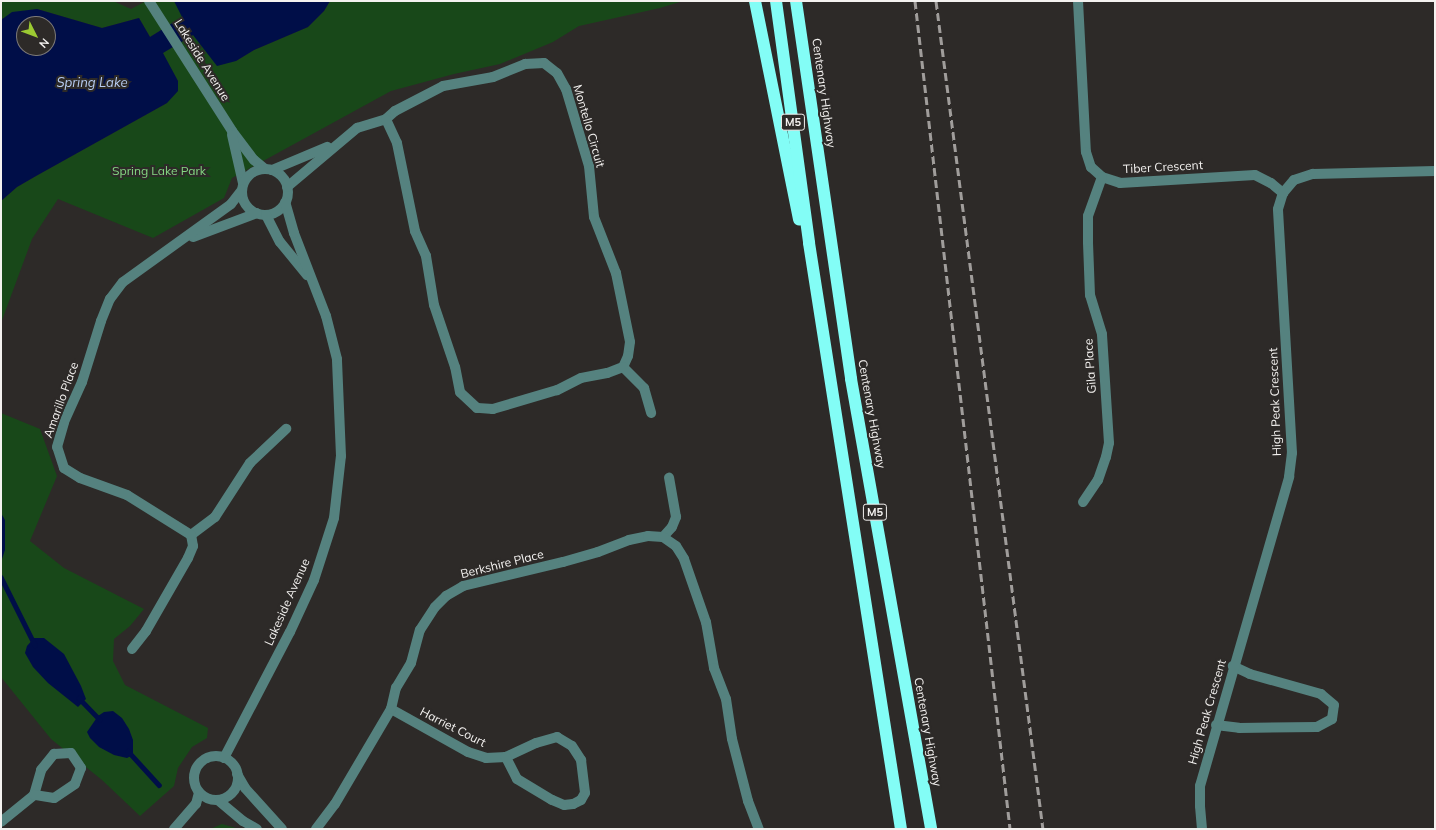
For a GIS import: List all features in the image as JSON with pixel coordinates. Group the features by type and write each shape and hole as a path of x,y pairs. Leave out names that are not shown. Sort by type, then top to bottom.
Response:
{"highway":[{"path":"755,1 800,224 809,243"},
{"name":"M5","path":"776,1 809,243 901,829"},
{"name":"Centenary Highway","path":"796,1 851,379 931,829"}],"street":[{"path":"1078,1 1086,152 1091,167 1102,177"},
{"name":"Lakeside Avenue","path":"151,3 232,132 254,160 269,169"},
{"name":"Montello Circuit","path":"287,187 357,128 386,119 395,111 443,86 493,77 525,64 544,63 557,73 566,89 589,166 594,217 616,273 630,342 628,356 624,367"},
{"path":"386,119 397,143 415,231 426,256 434,304 454,367 460,392 477,408 493,410 557,390 581,378 607,374 624,367 644,388 651,413"},
{"name":"Lakeside Avenue","path":"232,132 243,187"},
{"name":"Montello Circuit","path":"269,169 344,139"},
{"path":"269,169 284,180 287,187 285,202 280,208 261,214 245,204 243,187 252,172 269,169"},
{"path":"1283,193 1294,180 1313,174 1435,170"},
{"name":"Tiber Crescent","path":"1102,177 1120,183 1255,176 1271,183 1283,193"},
{"name":"Gila Place","path":"1083,502 1098,480 1109,443 1102,334 1090,295 1088,242 1088,216 1102,177"},
{"name":"Amarillo Place","path":"191,535 127,495 80,478 64,468 57,447 64,422 82,382 110,299 123,282 232,204 243,187"},
{"name":"High Peak Crescent","path":"1202,829 1200,786 1216,725 1289,476 1292,453 1278,209 1283,193"},
{"name":"Lakeside Avenue","path":"224,758 290,632 314,580 334,518 341,456 337,359 326,316 294,233 285,202"},
{"name":"Lakeside Avenue","path":"261,214 280,242 312,281"},
{"name":"Amarillo Place","path":"178,243 261,214"},
{"path":"132,649 146,631 188,558 193,546 191,535 216,517 250,463 286,429"},
{"path":"670,478 676,517 672,527 663,537 676,546 684,559 706,622 714,668 726,700 732,738 748,801 759,829"},
{"name":"Berkshire Place","path":"316,829 335,804 390,709 396,688 411,663 420,630 435,607 446,596 463,586 563,562 598,552 629,540 648,536 663,537"},
{"path":"1216,725 1239,728 1317,727 1332,719 1334,705 1321,694 1250,674 1233,666"},
{"name":"Harriet Court","path":"390,709 468,752 486,758 506,757 536,743 557,737 572,746 581,760 586,793 580,800 573,804 564,805 552,800 517,779 506,757"},
{"path":"1,822 34,795 41,770 54,754 71,753 81,768 75,784 54,798 34,795"},
{"path":"257,829 243,821 219,801 209,800 199,793 193,780 197,766 209,757 224,758 235,767 237,774 245,788 282,829"},
{"path":"219,801 232,793 236,787 237,774"},
{"path":"174,829 196,804 199,793"}],"green space":[{"path":"1,1 113,1 131,9 146,1 174,1 183,17 150,37 139,18 102,28 37,9 1,19"},
{"name":"Spring Lake Park","path":"330,1 683,1 660,8 579,26 553,42 500,64 454,74 391,91 232,178 224,198 153,238 58,199 32,239 1,323 1,201 17,187 167,103 178,81 162,53 193,35 236,61 254,50 308,27 324,11"},
{"path":"1,413 40,429 57,476 30,541 64,568 144,609 130,626 114,639 113,661 125,685 208,728 207,738 192,747 178,768 174,786 140,816 102,780 51,739 1,677"},
{"path":"222,824 236,828 237,829 210,829"}],"water":[{"name":"Spring Lake","path":"174,1 330,1 324,11 308,27 254,50 236,61 217,66 193,35 163,53 178,81 178,91 167,103 17,187 1,201 1,20 12,12 37,9 102,28 139,18 150,37 182,17"},
{"path":"1,513 5,520 5,550 1,562"},
{"path":"34,638 44,638 64,654 81,686 86,699 78,707 48,683 33,667 25,653 27,646"},
{"path":"113,711 122,718 129,729 133,740 133,755 127,758 114,755 99,747 90,738 87,732 98,716 104,712"}],"waterway":[{"path":"1,577 35,645"},
{"path":"79,698 100,720"},
{"path":"128,751 159,785"}],"railway":[{"path":"915,1 1010,829"},
{"path":"936,1 1043,829"}]}
